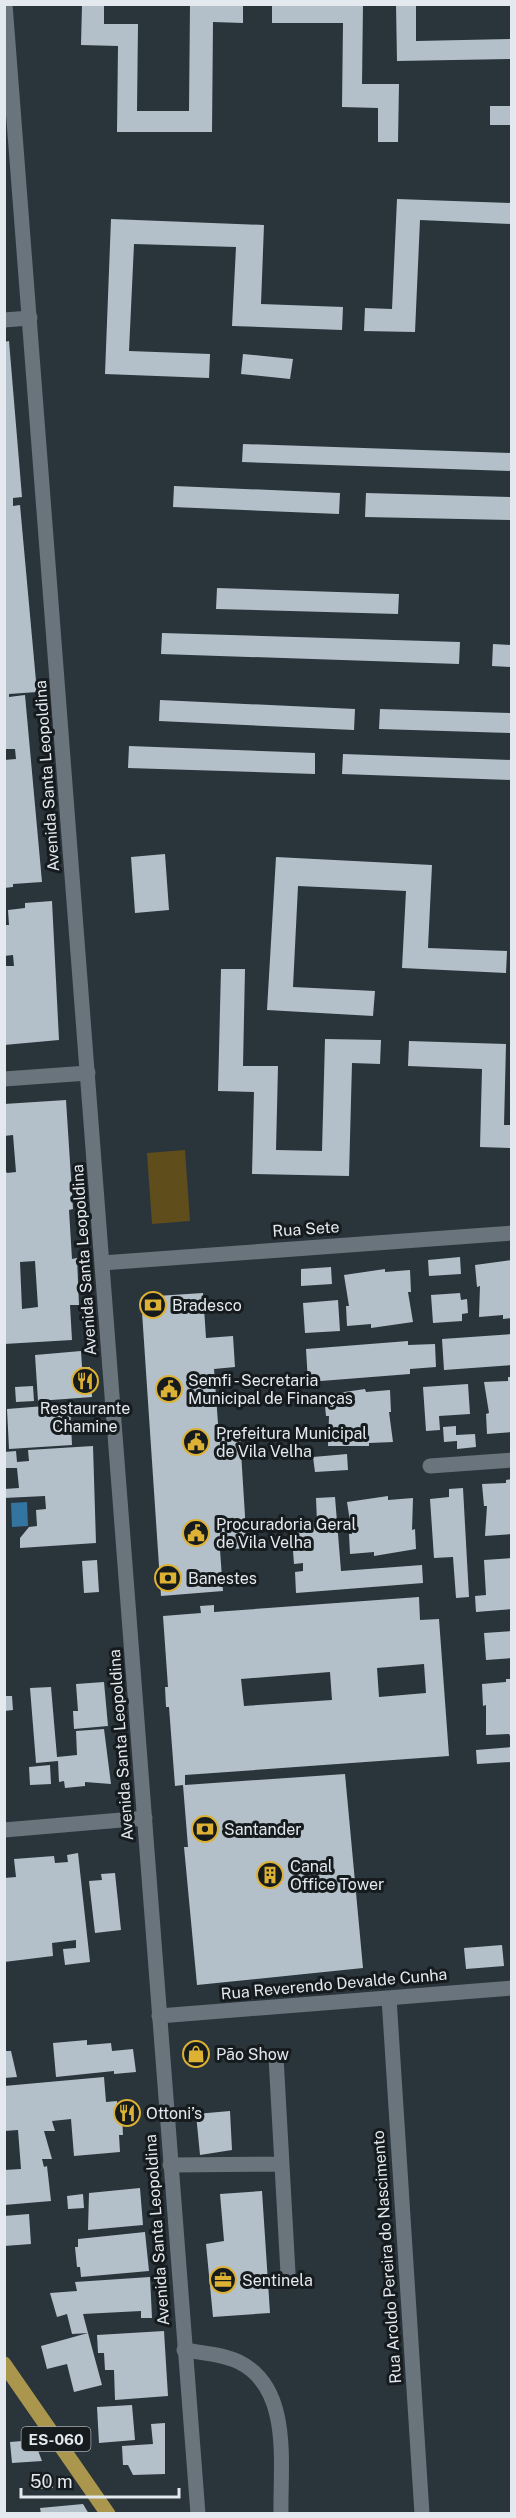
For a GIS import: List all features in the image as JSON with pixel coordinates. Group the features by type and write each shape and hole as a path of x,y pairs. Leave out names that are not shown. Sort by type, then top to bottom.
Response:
{"main road":[{"name":"ES-060","path":"4,2364 108,2514"}],"street":[{"name":"Avenida Santa Leopoldina","path":"5,4 198,2514"},
{"path":"4,320 30,318"},
{"path":"4,1079 88,1073"},
{"name":"Rua Sete","path":"102,1263 512,1233"},
{"path":"430,1466 512,1460"},
{"path":"4,1830 145,1818"},
{"name":"Rua Reverendo Devalde Cunha","path":"159,2016 512,1988"},
{"name":"Rua Aroldo Pereira do Nascimento","path":"389,1998 422,2514"},
{"path":"276,2057 280,2164 288,2273"},
{"path":"170,2165 280,2164"},
{"path":"184,2350 228,2358 240,2363 260,2378 268,2389 278,2414 281,2514"}],"shaded area":[{"path":"185,1150 190,1221 152,1224 147,1153"}],"water":[{"path":"27,1502 28,1526 12,1527 11,1503"}],"building":[{"path":"190,4 243,4 243,23 213,22 212,132 117,132 118,46 81,45 82,5 104,5 104,24 138,24 137,111 189,111"},
{"path":"272,4 363,4 362,84 399,84 398,142 378,142 378,108 342,107 343,23 272,23"},
{"path":"396,4 416,4 416,41 512,39 512,59 397,61"},
{"path":"490,106 512,106 512,125 490,125"},
{"path":"397,199 512,203 512,224 420,220 415,332 364,331 365,308 392,309"},
{"path":"111,219 264,225 261,304 343,307 342,330 232,326 236,247 134,244 129,351 210,354 209,378 105,374"},
{"path":"9,341 22,497 13,498 13,506 20,505 37,692 9,694 9,697 25,695 42,882 13,884 13,887 4,888 4,760 16,759 15,749 4,749 4,342"},
{"path":"243,354 293,359 290,379 241,374"},
{"path":"243,444 512,453 512,471 242,462"},
{"path":"174,486 340,493 339,514 173,507"},
{"path":"366,493 512,497 512,520 365,517"},
{"path":"217,588 399,594 398,614 216,609"},
{"path":"162,633 460,642 459,664 161,654"},
{"path":"493,644 512,645 512,667 492,666"},
{"path":"160,700 355,709 354,730 159,721"},
{"path":"380,709 512,713 512,733 379,729"},
{"path":"129,746 315,753 315,774 128,768"},
{"path":"343,754 512,760 512,780 342,774"},
{"path":"165,854 169,910 135,913 131,857"},
{"path":"276,857 432,865 428,948 507,951 506,973 402,968 406,891 298,886 293,987 375,991 373,1016 267,1010"},
{"path":"52,901 59,1040 4,1045 4,966 14,966 13,955 4,956 4,925 9,925 8,910 25,908 25,903"},
{"path":"221,969 245,969 243,1066 278,1066 276,1150 322,1151 325,1039 381,1040 380,1064 352,1063 349,1176 252,1174 254,1092 218,1091"},
{"path":"409,1041 506,1044 504,1125 512,1125 512,1148 480,1147 482,1069 408,1066"},
{"path":"66,1100 73,1209 69,1210 72,1259 77,1258 79,1305 70,1305 72,1340 4,1344 4,1168 7,1173 16,1172 13,1135 4,1136 4,1104","holes":["35,1261 38,1307 22,1309 20,1262"]},
{"path":"460,1257 461,1274 429,1276 428,1260"},
{"path":"512,1260 512,1318 503,1319 503,1315 479,1317 480,1286 477,1287 475,1265"},
{"path":"331,1267 332,1284 301,1286 301,1269"},
{"path":"385,1269 385,1272 410,1270 411,1292 408,1292 413,1322 371,1328 371,1324 347,1326 346,1306 349,1306 344,1275"},
{"name":"Prefeitura Municipal de Vila Velha","path":"203,1293 206,1338 233,1336 235,1367 214,1369 219,1437 240,1436 247,1548 220,1550 223,1591 161,1596 141,1297"},
{"path":"460,1293 461,1300 467,1299 468,1313 462,1314 462,1321 433,1323 431,1295"},
{"path":"338,1300 340,1331 305,1333 303,1303"},
{"path":"512,1334 512,1365 444,1370 442,1339"},
{"path":"408,1341 408,1345 435,1344 436,1367 410,1369 410,1374 308,1382 306,1349"},
{"path":"81,1351 82,1367 90,1367 92,1397 38,1401 35,1355"},
{"path":"508,1377 512,1377 512,1432 487,1434 486,1414 489,1413 484,1382 508,1381"},
{"path":"468,1384 470,1414 439,1416 440,1430 426,1431 423,1387"},
{"path":"33,1386 34,1401 16,1402 15,1387"},
{"path":"365,1389 366,1392 390,1390 391,1412 389,1412 393,1442 369,1443 369,1446 328,1446 329,1416 326,1416 324,1395"},
{"path":"70,1404 72,1445 9,1449 7,1409"},
{"path":"456,1426 456,1435 475,1434 476,1447 457,1449 457,1441 444,1442 443,1427"},
{"path":"93,1446 96,1543 20,1548 20,1538 29,1527 37,1526 36,1510 46,1509 45,1496 4,1498 4,1489 19,1488 17,1468 4,1468 4,1452 16,1451 17,1462 29,1461 28,1450"},
{"path":"347,1454 348,1470 315,1472 313,1457"},
{"path":"512,1479 512,1534 485,1536 487,1506 484,1506 482,1484 506,1483 506,1480"},
{"path":"463,1488 469,1597 456,1598 453,1557 434,1558 430,1499 449,1497 449,1489"},
{"path":"388,1496 388,1500 413,1498 412,1530 415,1529 416,1549 374,1556 374,1552 350,1554 349,1534 352,1534 347,1502"},
{"path":"335,1497 341,1571 422,1565 423,1583 296,1593 295,1572 303,1571 303,1563 294,1564 291,1524 317,1522 316,1498"},
{"path":"512,1558 512,1609 476,1612 475,1596 486,1595 484,1560"},
{"path":"97,1560 99,1592 84,1593 82,1561"},
{"path":"419,1597 420,1620 439,1619 449,1756 185,1775 185,1785 345,1774 363,1968 197,1985 184,1847 188,1847 183,1785 175,1786 169,1707 166,1707 165,1687 168,1687 163,1616 201,1613 200,1606 214,1605 214,1612","holes":["424,1664 426,1693 379,1697 377,1668","330,1672 332,1700 244,1706 241,1679"]},
{"path":"512,1631 512,1658 486,1660 484,1633"},
{"path":"506,1679 512,1679 512,1740 509,1734 486,1735 486,1705 483,1706 482,1684 506,1682"},
{"path":"104,1682 108,1726 74,1729 73,1711 78,1711 76,1684"},
{"path":"51,1687 57,1757 77,1755 76,1731 104,1729 111,1784 85,1782 85,1786 65,1788 64,1781 59,1782 58,1761 36,1763 30,1688"},
{"path":"4,1696 12,1696 13,1710 4,1711"},
{"path":"512,1747 512,1762 477,1764 476,1750"},
{"path":"50,1765 51,1784 30,1785 29,1767"},
{"path":"78,1853 90,1962 65,1965 63,1949 76,1948 76,1940 52,1943 53,1956 4,1962 4,1878 16,1877 14,1859 54,1856 55,1863 68,1862 67,1855"},
{"path":"115,1873 121,1930 95,1933 89,1881 102,1880 101,1874"},
{"path":"502,1945 504,1966 466,1969 464,1948"},
{"path":"87,2040 87,2045 111,2043 112,2051 133,2049 136,2072 114,2074 114,2071 56,2077 53,2043"},
{"path":"4,2051 11,2051 17,2077 4,2078"},
{"path":"104,2077 106,2102 117,2101 118,2114 122,2114 123,2135 119,2135 120,2152 74,2156 71,2119 52,2121 55,2131 44,2131 52,2159 42,2159 44,2167 47,2166 51,2201 4,2205 4,2170 21,2169 18,2130 4,2131 4,2086"},
{"path":"230,2111 232,2150 200,2155 196,2114"},
{"path":"140,2188 143,2225 88,2230 89,2193"},
{"path":"262,2191 270,2313 213,2317 206,2244 224,2241 220,2194"},
{"path":"83,2194 84,2208 68,2209 67,2196"},
{"path":"29,2214 31,2244 4,2246 4,2216"},
{"path":"145,2232 149,2271 81,2277 80,2267 77,2267 75,2247 78,2247 78,2239"},
{"path":"150,2277 152,2318 141,2318 141,2311 83,2314 88,2333 72,2334 67,2314 57,2317 50,2293 77,2291 75,2282"},
{"path":"164,2331 168,2396 115,2400 114,2370 105,2370 104,2353 98,2353 97,2335"},
{"path":"88,2333 102,2385 74,2392 67,2364 47,2369 41,2346"},
{"path":"132,2405 135,2440 99,2443 97,2407"},
{"path":"165,2423 165,2474 133,2475 128,2465 123,2465 122,2446 153,2444 151,2424"},
{"path":"34,2440 42,2461 12,2463 10,2442"},
{"path":"52,2476 53,2488 35,2489 34,2477"},
{"path":"83,2504 89,2514 41,2514 40,2508"}],"place":[{"name":"Bradesco","path":"153,1305"},
{"name":"Restaurante Chamine","path":"85,1381"},
{"name":"Semfi - Secretaria Municipal de Finanças","path":"169,1389"},
{"name":"Prefeitura Municipal de Vila Velha","path":"196,1442"},
{"name":"Procuradoria Geral de Vila Velha","path":"196,1533"},
{"name":"Banestes","path":"168,1578"},
{"name":"Santander","path":"205,1829"},
{"name":"Canal Office Tower","path":"270,1875"},
{"name":"Pão Show","path":"196,2054"},
{"name":"Ottoni’s","path":"127,2113"},
{"name":"Sentinela","path":"223,2280"}]}
